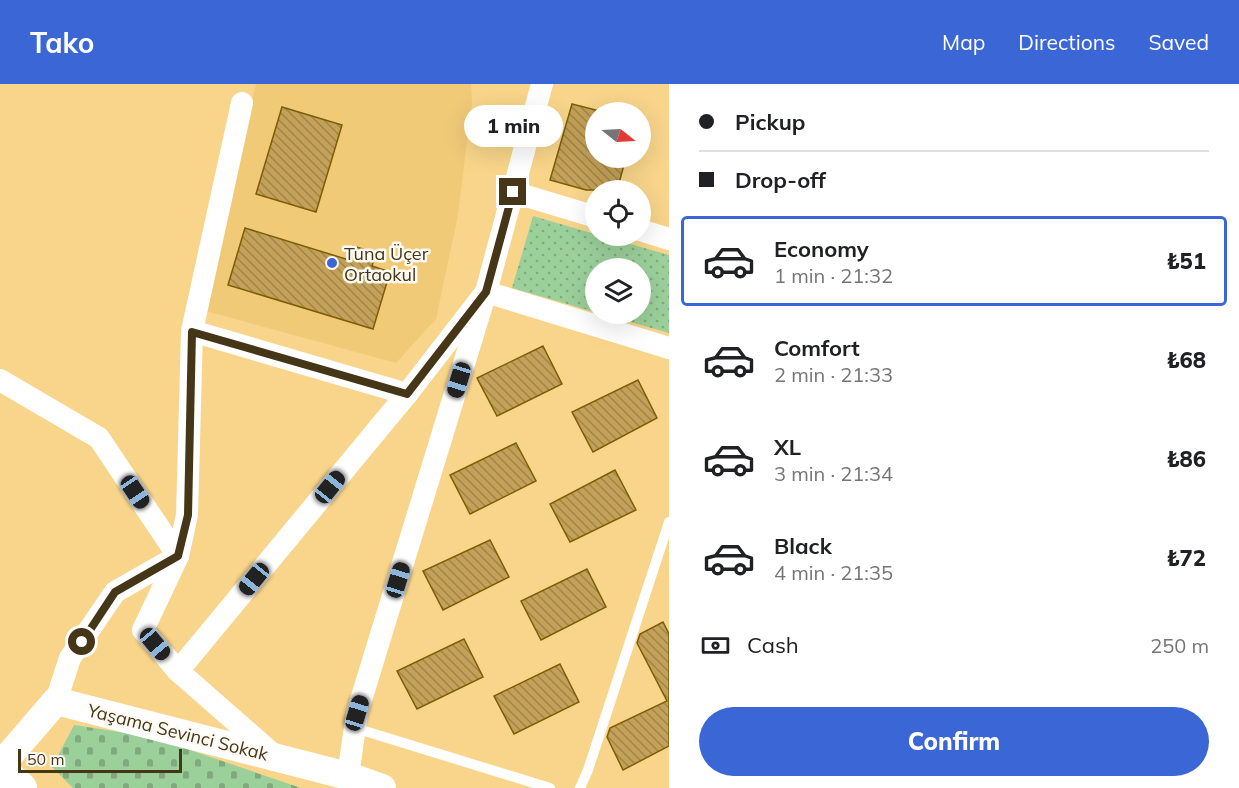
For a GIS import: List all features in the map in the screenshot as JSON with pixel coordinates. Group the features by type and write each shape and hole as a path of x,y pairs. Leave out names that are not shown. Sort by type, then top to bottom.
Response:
{"main road":[{"path":"0,768 21,788"}],"street":[{"path":"348,776 357,713 486,292 542,84"},
{"path":"242,103 192,332 188,515 178,556 143,630 178,672 277,758"},
{"path":"513,192 585,214"},
{"path":"651,233 669,238"},
{"path":"486,292 669,348"},
{"path":"178,672 407,394 486,292"},
{"path":"192,332 407,394"},
{"path":"0,380 99,438 178,556"},
{"path":"0,768 56,701 70,658 115,592 178,556"},
{"name":"Yaşama Sevinci Sokak","path":"56,701 348,776 382,788"}],"lane":[{"path":"580,788 588,770 669,522"},
{"path":"355,728 550,788"}],"shaded area":[{"name":"Tuna Üçer Ortaokul","path":"256,84 471,84 472,101 458,215 436,319 396,363 206,311"}],"green space":[{"path":"533,216 585,231 585,246 637,246 669,255 669,333 637,324 651,324 651,258 585,258 585,309 512,288"},
{"path":"74,725 152,737 301,788 73,788 52,767"}],"building":[{"path":"572,104 585,107 585,168 623,168 620,180 585,180 585,190 550,180"},
{"path":"282,107 342,125 316,212 256,194"},
{"path":"245,228 349,260 353,246 376,253 372,266 390,272 373,329 228,285"},
{"path":"543,346 562,384 497,416 477,378"},
{"path":"638,380 657,418 593,452 572,412"},
{"path":"516,443 536,481 470,514 450,475"},
{"path":"615,470 636,510 570,542 550,504"},
{"path":"490,540 509,577 443,610 423,571"},
{"path":"587,569 606,607 541,640 521,601"},
{"path":"663,622 669,634 669,746 623,770 607,737 610,728 667,701 637,643 640,634"},
{"path":"464,639 483,677 417,709 397,671"},
{"path":"560,664 579,702 514,734 494,696"}],"place":[{"name":"Tuna Üçer Ortaokul","path":"332,263"}],"route":[{"path":"82,642 115,592 178,556 188,515 192,332 407,394 486,292 513,192"}]}
